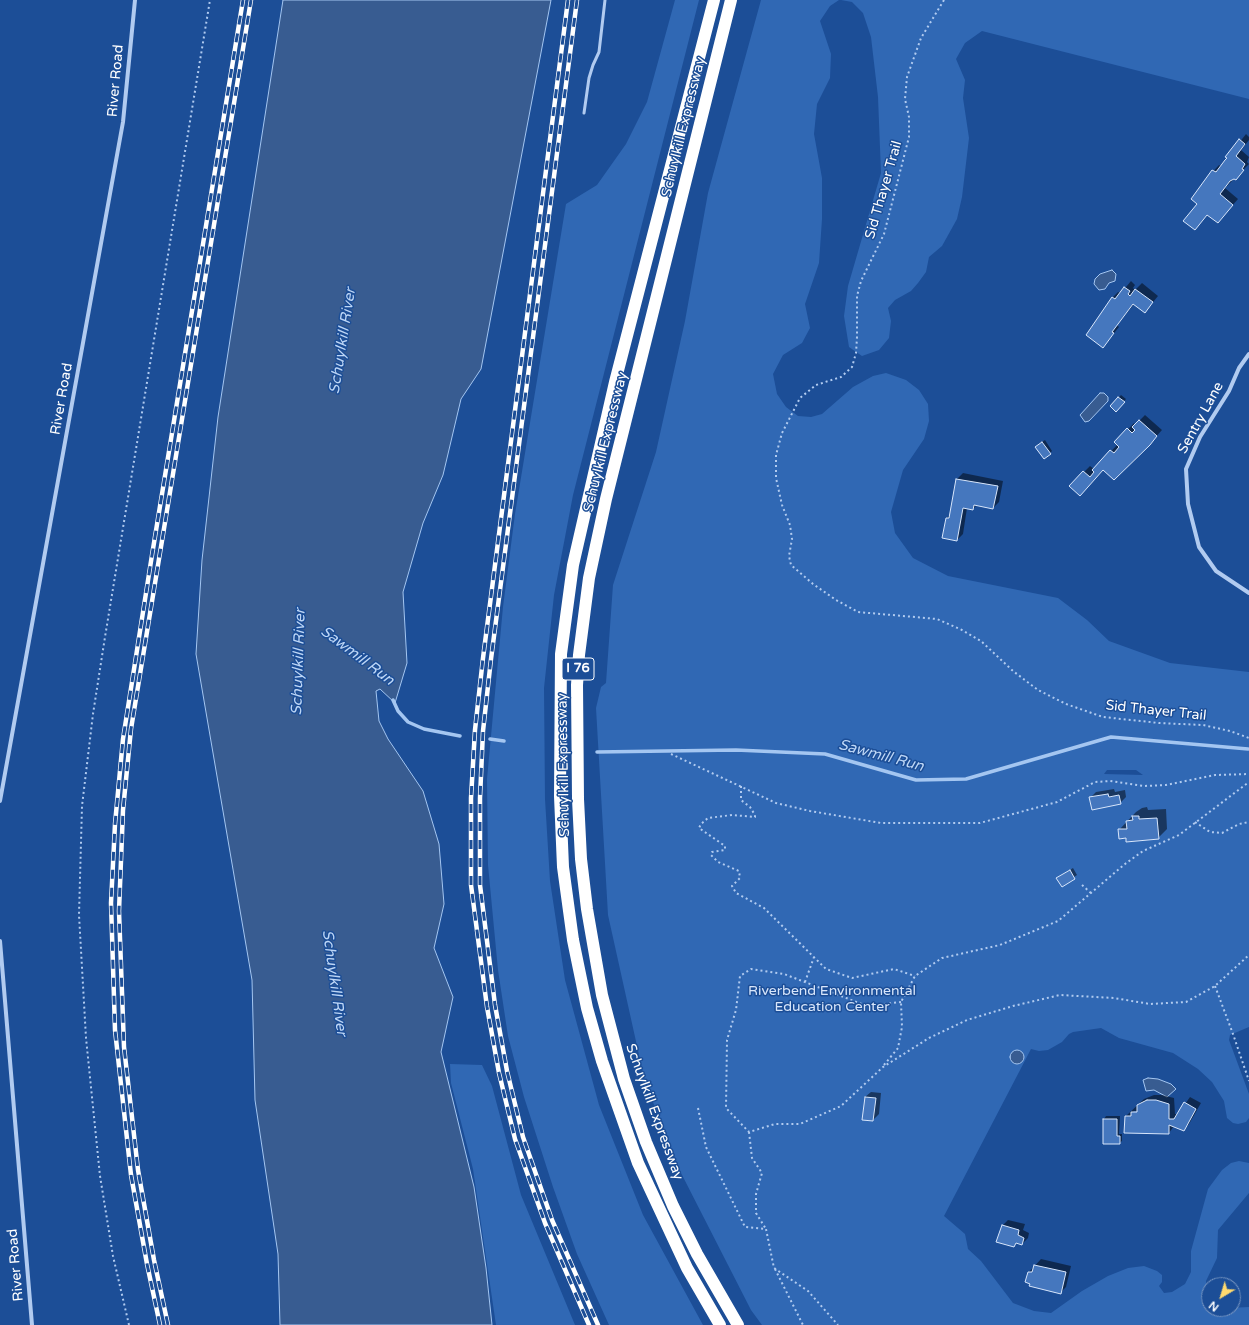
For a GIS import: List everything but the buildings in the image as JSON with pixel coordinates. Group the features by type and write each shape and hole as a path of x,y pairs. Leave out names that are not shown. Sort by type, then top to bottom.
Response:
{"highway":[{"name":"Schuylkill Expressway","path":"714,0 615,382 573,565 561,654 560,728 563,867 573,940 587,1008 617,1107 638,1163 678,1249 720,1325"},
{"name":"Schuylkill Expressway","path":"731,0 606,499 589,578 579,655 577,685 578,799 581,859 587,908 602,995 624,1079 646,1142 673,1206 697,1254 738,1325"}],"street":[{"name":"River Road","path":"0,801 123,122 135,0"},
{"name":"Sentry Lane","path":"1249,354 1239,368 1229,391 1200,437 1186,469 1188,504 1199,547 1216,571 1249,593"},
{"name":"River Road","path":"0,941 32,1325"}],"lane":[{"path":"584,113 589,78 599,52 605,0"}],"path":[{"path":"129,1325 113,1256 100,1176 86,1038 79,915 82,806 92,722 105,637 210,0"},
{"name":"Sid Thayer Trail","path":"944,0 921,38 907,77 905,99 909,117 909,137 884,234 861,281 857,296 857,345 852,367 841,377 816,385 800,398 782,433 776,455 776,478 782,505 790,525 792,539 789,556 791,565 801,575 836,600 858,612 937,619 962,630 981,641 1013,671 1038,690 1066,704 1104,717 1158,724 1203,724 1249,738"},
{"path":"671,754 776,803 810,811 881,823 980,823 1057,802 1095,782 1110,781 1144,786 1159,785 1215,775 1249,774"},
{"path":"749,1132 775,1124 800,1124 841,1106 883,1067 898,1048 902,1027 901,1002 915,976 942,958 1000,945 1058,921 1143,851 1179,835 1249,782"},
{"path":"741,786 741,800 750,807 755,817 732,815 708,818 699,828 725,846 725,850 712,852 711,855 718,862 739,871 740,878 732,886 736,893 764,908 826,969 852,978 894,969 915,976"},
{"path":"1195,822 1210,832 1222,833 1240,824 1249,822"},
{"path":"1082,886 1091,893"},
{"path":"883,1067 929,1038 966,1020 1013,1006 1060,995 1114,998 1150,1004 1186,1002 1215,986 1249,955"},
{"path":"804,982 814,957"},
{"path":"804,1325 774,1268 766,1229 756,1213 756,1194 762,1173 752,1158 749,1132 726,1108 727,1040 736,1010 740,976 751,969 784,974 867,1006 901,1002"},
{"path":"1215,986 1234,1034 1249,1081"},
{"path":"698,1108 706,1147 745,1227 766,1229"},
{"path":"774,1268 808,1291 838,1325"}],"green space":[{"path":"675,0 699,0 573,495 554,595 544,688 545,799 550,881 565,980 599,1105 643,1215 703,1325 609,1325 577,1254 553,1187 524,1097 508,1036 498,970 488,865 487,779 503,607 515,514 566,204 597,185 626,144 647,102"},
{"name":"Riverbend Environmental Education Center","path":"761,0 839,0 830,6 820,21 831,54 830,78 817,104 814,134 822,178 822,219 819,263 805,304 810,328 802,343 783,355 773,374 777,394 786,407 798,416 811,417 822,414 853,387 873,376 886,373 906,380 919,390 928,404 929,421 924,439 903,470 891,512 895,533 913,558 948,576 1058,598 1087,620 1109,641 1170,663 1249,672 1249,1027 1230,1035 1229,1040 1249,1094 1249,1118 1246,1122 1238,1124 1233,1123 1227,1118 1224,1101 1212,1082 1198,1069 1173,1053 1119,1038 1101,1028 1073,1032 1069,1034 1062,1042 1048,1050 1039,1051 1031,1049 944,1216 965,1234 968,1249 981,1261 1013,1303 1034,1311 1051,1313 1082,1291 1108,1276 1128,1268 1144,1266 1157,1271 1162,1275 1162,1282 1159,1286 1164,1293 1172,1292 1185,1284 1191,1272 1191,1251 1208,1189 1222,1170 1231,1163 1239,1161 1249,1163 1249,1193 1218,1230 1217,1258 1208,1277 1201,1277 1201,1317 1241,1317 1241,1307 1249,1307 1249,1325 762,1325 751,1310 681,1173 645,1082 608,915 596,708 601,687 606,683 613,585 656,452 685,321 708,193","holes":["1107,770 1136,770 1143,775 1104,774"]},
{"path":"841,0 1249,0 1249,99 982,31 965,43 956,59 965,80 963,98 969,138 962,197 957,219 942,246 929,257 926,272 918,283 911,291 895,300 888,308 891,321 889,338 879,350 862,356 849,347 844,316 848,286 881,173 878,97 871,37 863,13 852,2"},
{"path":"450,1064 482,1065 492,1086 521,1195 575,1325 496,1325 473,1169 451,1083"}],"water":[{"name":"Schuylkill River","path":"283,0 551,0 481,369 461,399 443,475 423,523 403,592 407,663 395,703 380,689 376,691 379,721 388,739 423,791 439,844 444,904 434,948 453,997 441,1052 474,1187 486,1268 492,1325 280,1325 278,1254 255,1100 252,980 196,654 202,560 218,417"},
{"path":"1112,270 1116,274 1115,281 1109,283 1105,289 1099,290 1094,284 1095,279 1100,274"},
{"path":"1100,393 1104,393 1108,397 1108,401 1089,421 1085,422 1080,415"},
{"path":"1017,1050 1022,1052 1024,1057 1022,1062 1017,1064 1012,1062 1010,1057 1012,1052"},
{"path":"1148,1078 1158,1079 1171,1084 1176,1089 1167,1097 1154,1090 1146,1091 1143,1080"}],"waterway":[{"name":"Sawmill Run","path":"393,700 398,711 408,722 424,729 460,736"},
{"name":"Sawmill Run","path":"597,752 736,750 825,754 916,780 966,779 1111,737 1248,749"},
{"name":"Sawmill Run","path":"490,739 504,741"}],"railway":[{"path":"160,1325 131,1175 115,1030 111,903 115,824 123,739 243,0"},
{"path":"168,1325 154,1260 138,1170 124,1047 119,911 123,810 131,729 251,0"},
{"path":"568,0 475,730 471,798 471,885 487,1007 499,1073 515,1139 545,1223 589,1325"},
{"path":"577,0 491,659 483,731 480,798 480,885 495,1005 507,1071 523,1137 552,1220 598,1325"}]}
